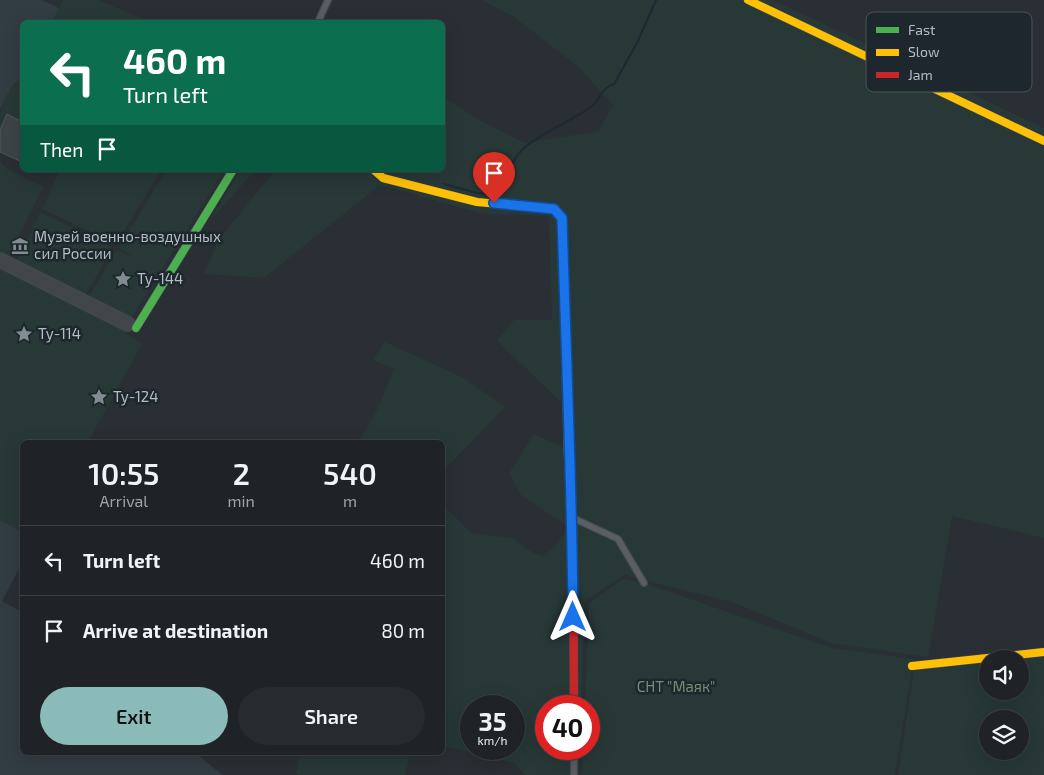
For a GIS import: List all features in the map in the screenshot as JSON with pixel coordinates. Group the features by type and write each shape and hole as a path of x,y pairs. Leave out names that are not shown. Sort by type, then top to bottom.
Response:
{"street":[{"path":"319,20 328,0"},
{"path":"748,0 866,56"},
{"path":"941,92 1044,141"},
{"path":"136,328 232,172"},
{"path":"376,172 383,178 478,202 554,209 562,218 568,450 573,518 574,695"},
{"path":"573,518 618,539 644,583"},
{"path":"912,666 1044,652"},
{"path":"574,760 574,775"}],"shaded area":[{"path":"0,0 42,0 59,8 53,20 20,20 20,80 14,84 0,109"},
{"path":"0,520 20,530 20,567 2,601 20,611 20,755 198,755 223,775 0,775"}],"green space":[{"path":"63,0 99,0 145,20 53,20"},
{"path":"482,0 773,0 866,44 866,92 968,92 1044,128 1044,538 952,516 928,657 831,643 732,602 624,575 585,601 581,695 535,695 535,760 580,760 579,775 525,775 514,763 501,760 525,760 525,695 460,695 460,750 445,746 445,507 471,533 512,538 533,553 544,556 558,543 568,527 521,495 509,473 534,434 566,449 564,405 497,341 514,320 552,320 549,216 484,214 380,185 264,278 204,274 219,239 273,172 445,172 445,98 479,120 525,143 598,131 613,106 580,68 514,17"},
{"path":"20,80 20,121 7,115 0,130 4,101"},
{"path":"0,160 6,168 43,187 8,259 0,255"},
{"path":"59,172 160,172 117,242 114,243 42,209"},
{"path":"165,172 223,172 131,319 88,298 117,250 131,255 119,248"},
{"path":"239,172 253,172 209,222"},
{"path":"40,212 112,247 85,296 16,263"},
{"path":"0,267 126,328 124,331 142,344 89,440 20,440 20,530 0,520"},
{"path":"385,342 462,377 505,407 447,467 445,472 445,440 360,440 378,408 394,369 373,360"},
{"name":"СНТ \"Маяк\"","path":"623,579 644,583 832,648 914,659 895,775 582,775 583,760 600,760 600,695 585,695 589,603"},
{"path":"1044,655 1044,775 898,775 914,669 979,662 979,700 1029,700 1029,657"},
{"path":"300,755 410,755 405,775 296,774"}],"building":[{"path":"7,114 20,121 20,161 0,152 0,130"}],"waterway":[{"path":"444,184 477,193 494,195 511,165 523,149 539,137 591,107 606,88 614,84 637,43 656,0"}],"taxiway":[{"path":"0,260 128,324"}],"traffic: fast":[{"path":"136,328 232,172"}],"traffic: slow":[{"path":"748,0 866,56"},
{"path":"941,92 1044,141"},
{"path":"376,172 383,178 477,202 553,209 562,218 568,456"},
{"path":"912,666 1044,652"}],"traffic: jam":[{"path":"568,456 573,518 574,695"}],"place":[{"name":"Музей военно-воздушных сил России","path":"20,246"},
{"name":"Ту-144","path":"123,279"},
{"name":"Ту-114","path":"24,334"},
{"name":"Ту-124","path":"99,397"}],"route":[{"path":"494,203 554,209 562,218 568,450 573,518 573,617"}]}
